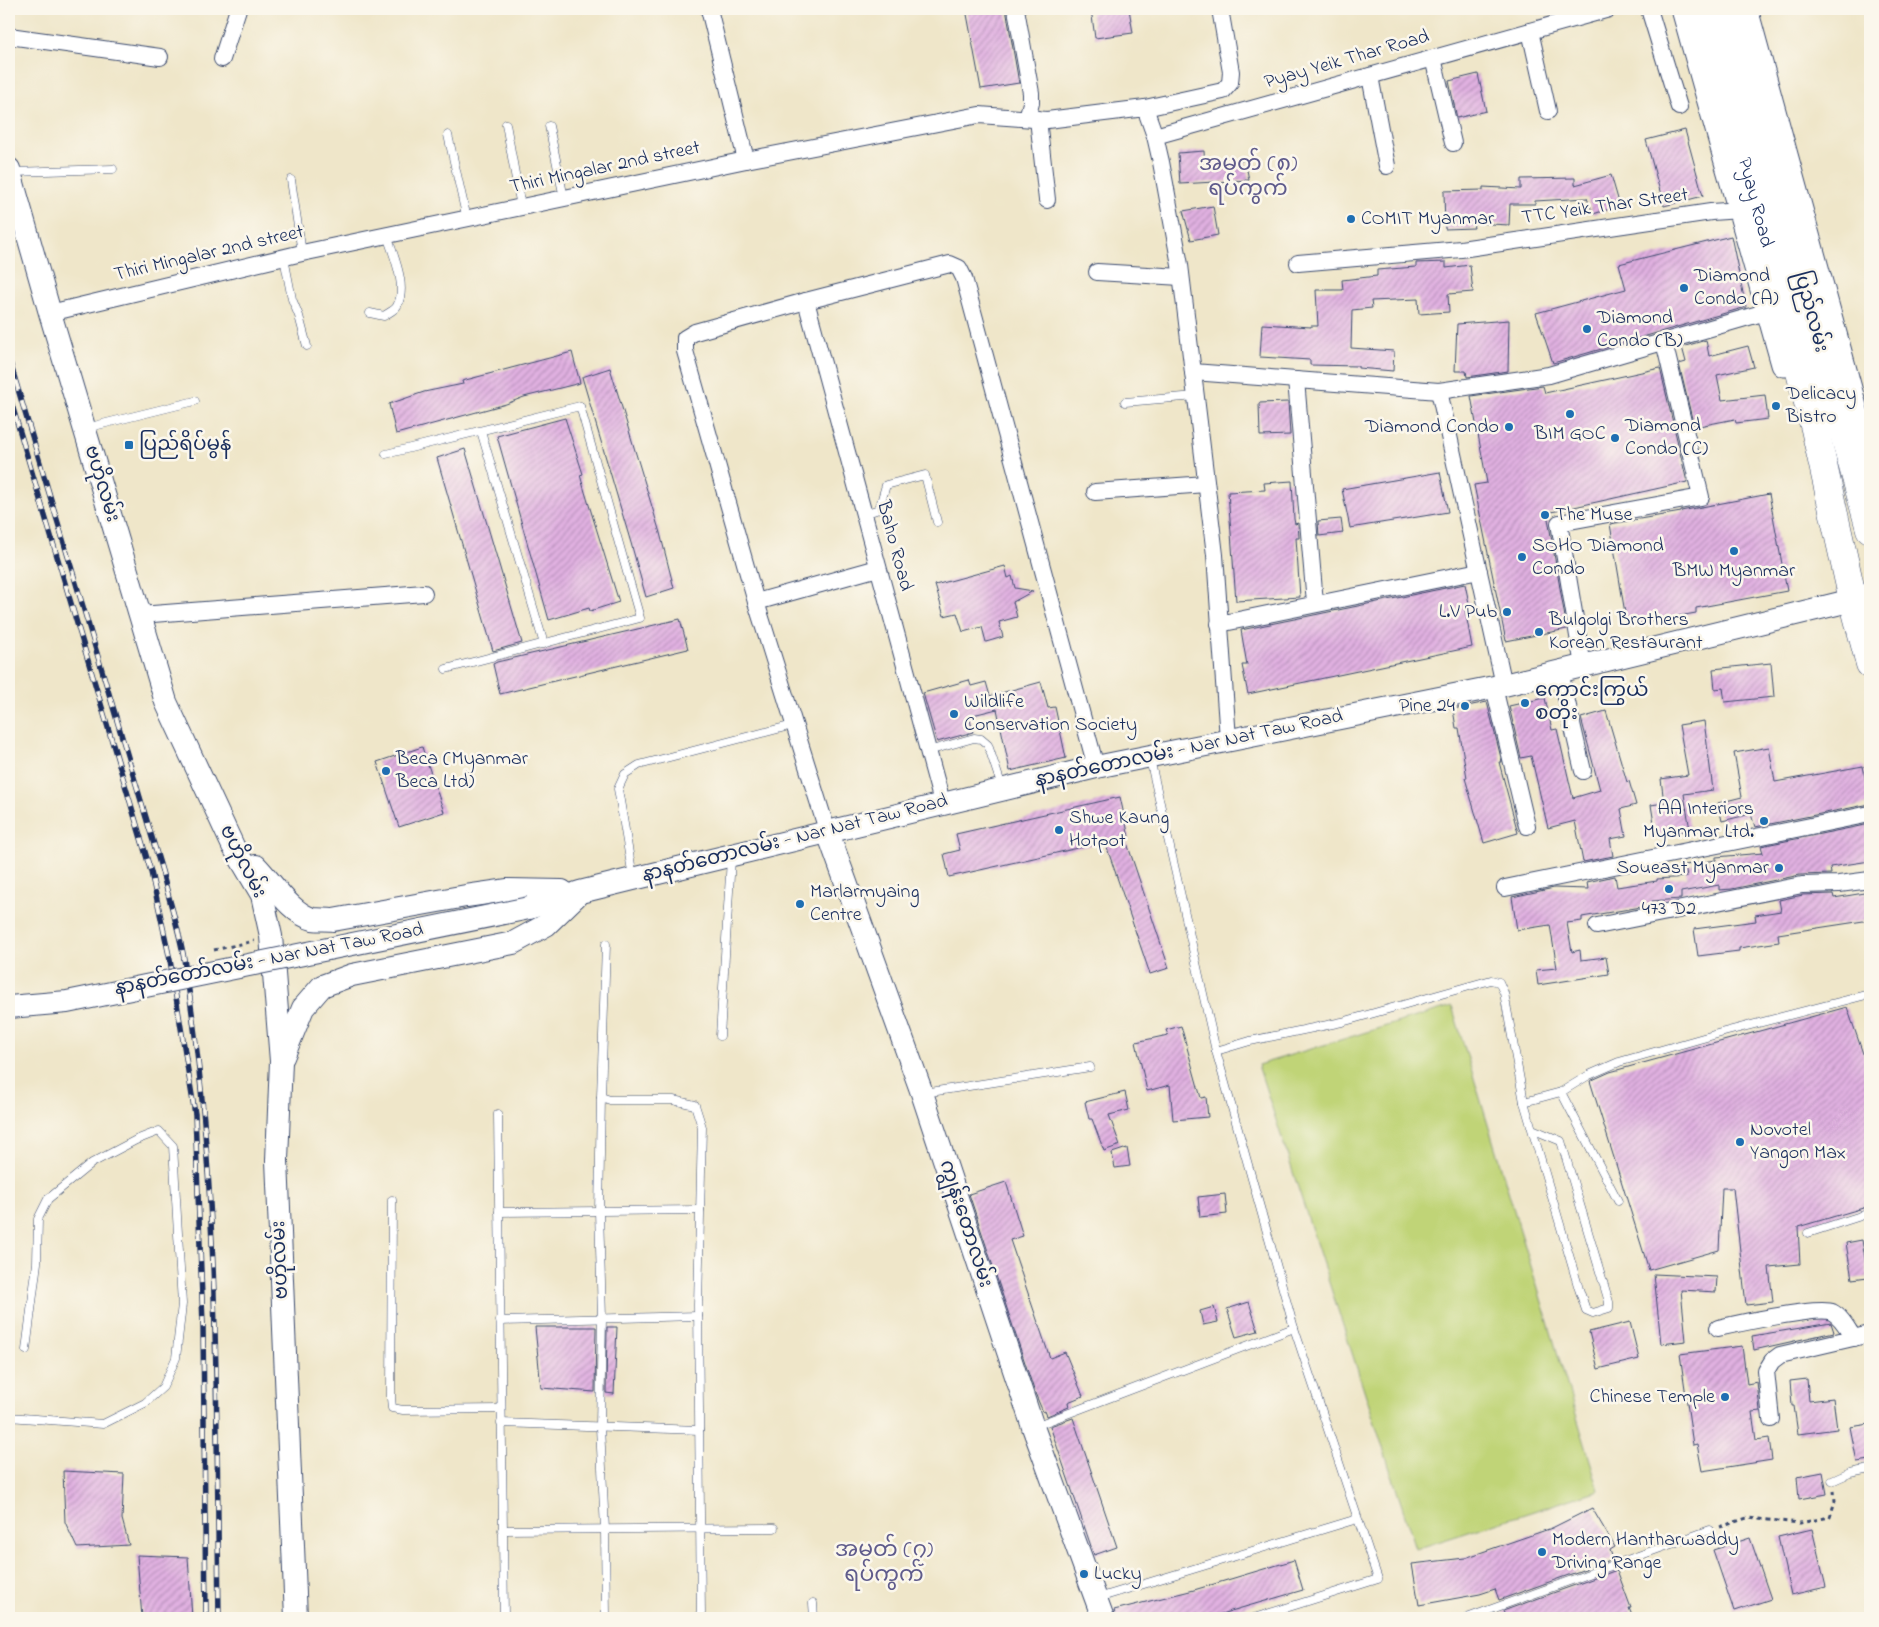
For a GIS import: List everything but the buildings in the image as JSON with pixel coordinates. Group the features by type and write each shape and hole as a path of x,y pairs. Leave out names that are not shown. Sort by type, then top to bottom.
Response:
{"highway":[{"name":"Pyay Road","path":"1704,9 1815,429 1853,600"},
{"name":"ပြည်လမ်း","path":"1728,9 1870,529"},
{"path":"1853,600 1870,664"}],"main road":[{"name":"ပြည်လမ်း","path":"1684,9 1796,412 1815,429"},
{"name":"ပြည်လမ်း","path":"1745,9 1870,465"},
{"name":"ဗဟိုလမ်း","path":"9,171 166,702 234,846 262,895 270,928 281,1061 277,1160 296,1618"},
{"name":"နာနတ်တောလမ်း - Nar Nat Taw Road","path":"529,908 580,892 731,854 1096,766 1499,686 1853,600"},
{"name":"ကျွန်းတောလမ်း","path":"827,830 922,1093 1033,1427 1100,1608"},
{"path":"234,846 267,877 288,904 312,919 333,920 508,890 580,892"},
{"path":"281,1061 303,1008 322,986 352,975 513,943 546,925 580,892"},
{"name":"နာနတ်တော်လမ်း - Nar Nat Taw Road","path":"9,1007 67,1002 529,908"}],"street":[{"path":"222,59 238,9"},
{"path":"709,9 746,160"},
{"path":"1016,9 1030,93 1032,119 1047,200"},
{"name":"Thiri Mingalar 2nd street","path":"50,313 302,253 466,218 746,160 979,115 1048,120 1145,108 1223,91 1230,83 1231,72 1220,9"},
{"name":"Pyay Yeik Thar Road","path":"1155,136 1609,9"},
{"path":"1649,9 1679,107"},
{"path":"1530,31 1548,111"},
{"path":"9,36 160,57"},
{"path":"1434,58 1453,143"},
{"path":"1370,76 1387,166"},
{"path":"1145,108 1155,136 1181,277 1215,555 1228,739"},
{"name":"TTC Yeik Thar Street","path":"1298,263 1461,249 1712,212 1741,210"},
{"path":"827,830 756,602 685,351 685,338 695,332 806,301 950,264 959,268 964,278 1096,766"},
{"path":"1098,272 1181,277"},
{"name":"Baho Road","path":"806,301 942,802"},
{"path":"1193,372 1439,391 1549,375 1769,311"},
{"path":"1584,666 1559,523 1701,497 1664,342"},
{"path":"1296,380 1315,603"},
{"path":"1439,391 1479,572 1499,686 1527,826"},
{"path":"1095,492 1206,484"},
{"path":"756,602 878,568"},
{"path":"1219,624 1315,603 1479,572"},
{"path":"140,615 424,594"},
{"path":"1560,672 1583,771"},
{"path":"1505,888 1870,814"},
{"path":"1597,926 1802,885 1839,884 1870,880"},
{"path":"1718,1328 1769,1318 1822,1311 1831,1312 1841,1319 1854,1338"},
{"path":"1770,1419 1766,1371 1772,1361 1780,1355 1870,1334"}],"lane":[{"path":"506,124 521,207"},
{"path":"549,126 564,198"},
{"path":"448,135 466,218"},
{"path":"9,171 113,169"},
{"path":"291,180 302,253"},
{"path":"370,313 384,316 396,307 401,292 400,280 387,235"},
{"path":"284,258 292,299 308,346"},
{"path":"1125,402 1196,396"},
{"path":"84,428 195,401"},
{"path":"386,454 580,406 640,618 446,669"},
{"path":"481,431 544,644"},
{"path":"864,514 879,509 886,486 925,475 937,522"},
{"path":"633,879 618,789 625,774 639,765 793,725"},
{"path":"928,751 974,738 981,739 988,745 1002,788"},
{"path":"1149,755 1216,1051 1294,1328 1378,1579 1254,1618"},
{"path":"720,1036 731,854"},
{"path":"606,944 599,1211 602,1318 600,1427 605,1530 606,1618"},
{"path":"1216,1051 1250,1040 1342,1022 1490,980 1499,982 1504,993 1524,1102 1532,1129 1586,1310 1592,1313 1606,1310 1609,1308 1609,1302 1561,1141 1532,1129"},
{"path":"1524,1102 1561,1092 1589,1075 1619,1062 1870,994"},
{"path":"922,1093 1090,1067"},
{"path":"1561,1092 1618,1201"},
{"path":"601,1097 610,1100 673,1100 695,1105 702,1127 698,1316 701,1618"},
{"path":"498,1114 504,1618"},
{"path":"9,1417 103,1424 145,1403 163,1387 176,1358 182,1304 173,1146 159,1131 136,1140 92,1163 48,1199 38,1219 37,1263 26,1350"},
{"path":"392,1200 390,1398 392,1408 403,1410 501,1409"},
{"path":"499,1212 700,1210"},
{"path":"1808,1233 1870,1213"},
{"path":"500,1321 698,1316"},
{"path":"1033,1427 1294,1328"},
{"path":"501,1423 698,1430"},
{"path":"1832,1481 1850,1473 1870,1469"},
{"path":"1100,1608 1358,1519"},
{"path":"502,1530 774,1528"},
{"path":"1467,1618 1710,1530"},
{"path":"813,1603 814,1618"}],"path":[{"path":"1710,1530 1747,1518 1800,1523 1830,1517 1835,1500 1832,1481"}],"green space":[{"path":"1452,1006 1599,1490 1416,1549 1258,1065"}],"railway":[{"path":"9,359 162,871 184,959 196,1041 210,1205 216,1370 219,1618"},
{"path":"9,395 151,872 170,960 195,1114 203,1324 206,1618"}],"place":[{"name":"COMIT Myanmar","path":"1351,219"},
{"name":"Diamond Condo (A)","path":"1684,288"},
{"name":"Diamond Condo (B)","path":"1587,329"},
{"name":"Delicacy Bistro","path":"1776,406"},
{"name":"BIM GOC","path":"1570,414"},
{"name":"Diamond Condo","path":"1509,427"},
{"name":"Diamond Condo (C)","path":"1615,438"},
{"name":"ပြည်ရိပ်မွန်","path":"129,445"},
{"name":"The Muse","path":"1545,515"},
{"name":"BMW Myanmar","path":"1734,551"},
{"name":"SOHO Diamond Condo","path":"1522,557"},
{"name":"L.V Pub","path":"1507,612"},
{"name":"Bulgolgi Brothers Korean Restaurant","path":"1539,632"},
{"name":"ကောင်းကြွယ် စတိုး","path":"1525,703"},
{"name":"Pine 24","path":"1465,706"},
{"name":"Wildlife Conservation Society","path":"954,714"},
{"name":"Beca (Myanmar Beca Ltd)","path":"386,771"},
{"name":"AA Interiors Myanmar Ltd.","path":"1764,821"},
{"name":"Shwe Kaung Hotpot","path":"1059,830"},
{"name":"Soueast Myanmar","path":"1779,868"},
{"name":"473 D2","path":"1669,889"},
{"name":"Marlarmyaing Centre","path":"800,904"},
{"name":"Novotel Yangon Max","path":"1740,1142"},
{"name":"Chinese Temple","path":"1725,1397"},
{"name":"Modern Hantharwaddy Driving Range","path":"1542,1552"},
{"name":"Lucky","path":"1084,1574"}],"district":[{"name":"အမှတ် (၈) ရပ်ကွက်","path":"1248,178"},
{"name":"အမှတ် (၇) ရပ်ကွက်","path":"884,1564"}]}
